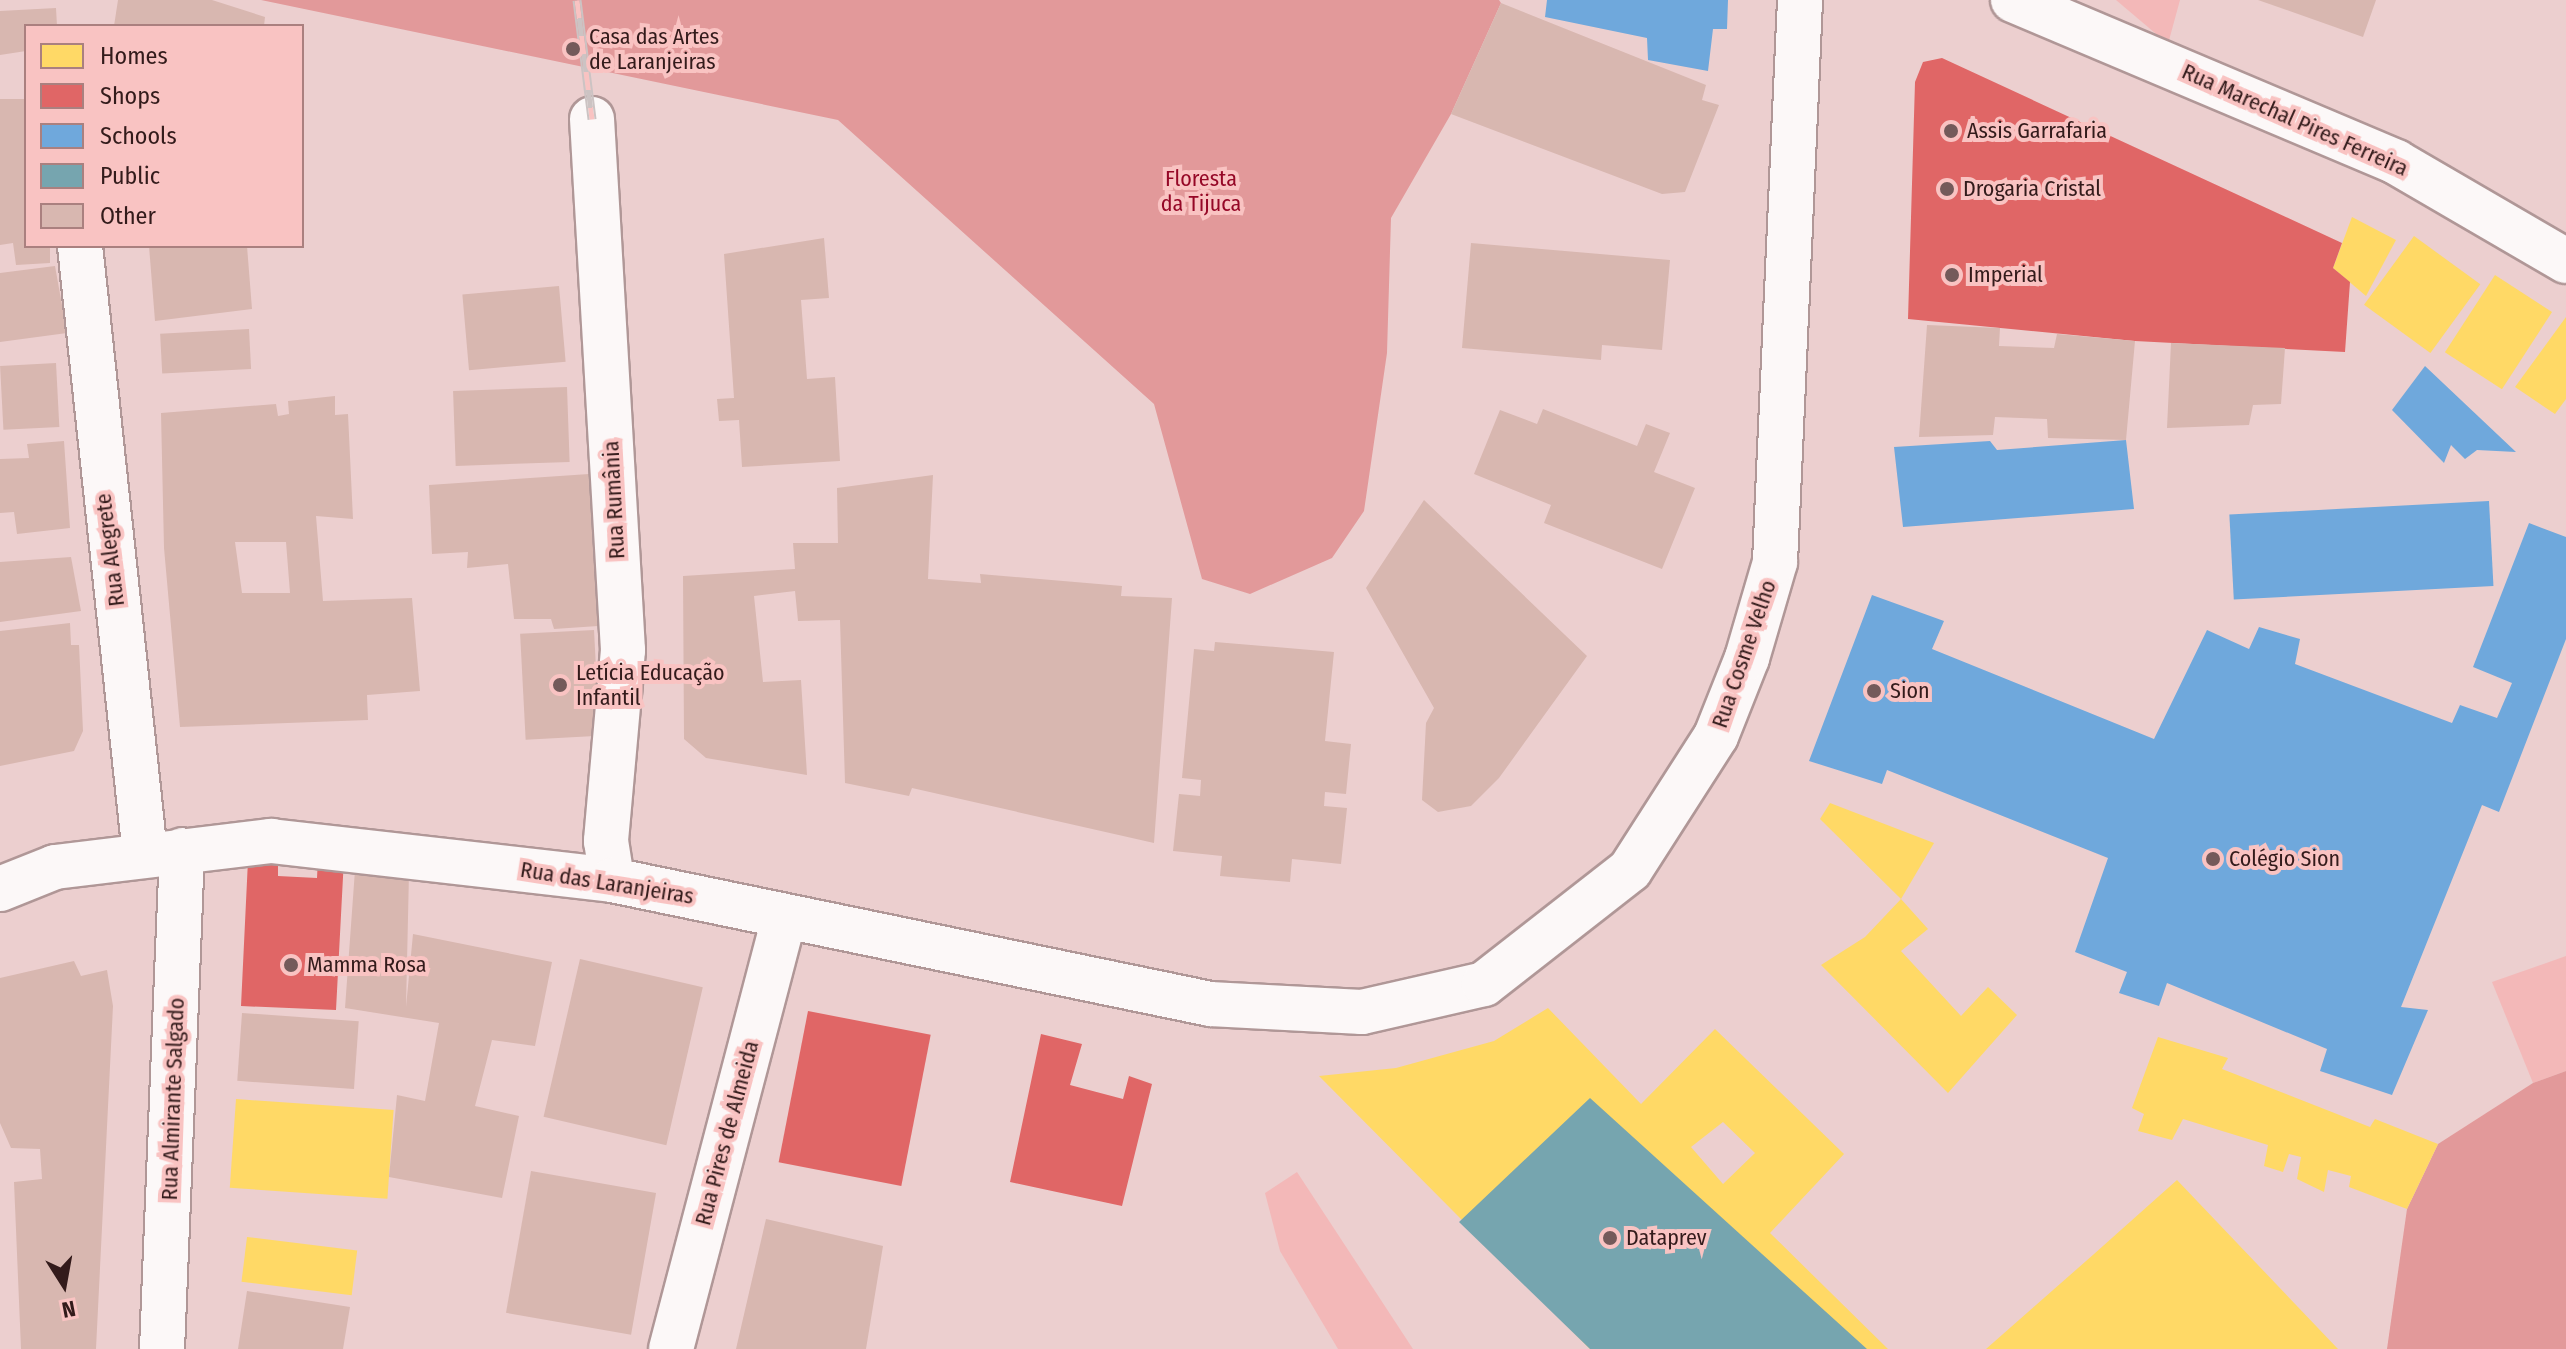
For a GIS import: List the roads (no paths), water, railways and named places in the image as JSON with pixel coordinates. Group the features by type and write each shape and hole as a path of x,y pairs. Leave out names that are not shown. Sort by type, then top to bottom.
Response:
{"street":[{"name":"Rua Cosme Velho","path":"1210,1004 1362,1012 1484,984 1630,870 1716,736 1775,562 1800,0"},
{"name":"Rua Marechal Pires Ferreira","path":"2013,0 2396,162 2566,261"},
{"name":"Rua Rumânia","path":"592,119 623,650 606,841 612,880"},
{"name":"Rua Alegrete","path":"80,248 164,852"},
{"name":"Rua das Laranjeiras","path":"0,889 55,867 271,841 612,880 1210,1004"},
{"name":"Rua Almirante Salgado","path":"162,1349 164,852"},
{"name":"Rua Pires de Almeida","path":"671,1349 784,917"}],"railway":[{"path":"577,0 592,119"}],"place":[{"name":"Casa das Artes de Laranjeiras","path":"573,49"},
{"name":"Assis Garrafaria","path":"1951,131"},
{"name":"Drogaria Cristal","path":"1947,189"},
{"name":"Imperial","path":"1952,275"},
{"name":"Letícia Educação Infantil","path":"560,685"},
{"name":"Sion","path":"1874,691"},
{"name":"Colégio Sion","path":"2213,859"},
{"name":"Mamma Rosa","path":"291,965"},
{"name":"Dataprev","path":"1610,1238"}],"park label":[{"name":"Floresta da Tijuca","path":"1201,190"}]}
